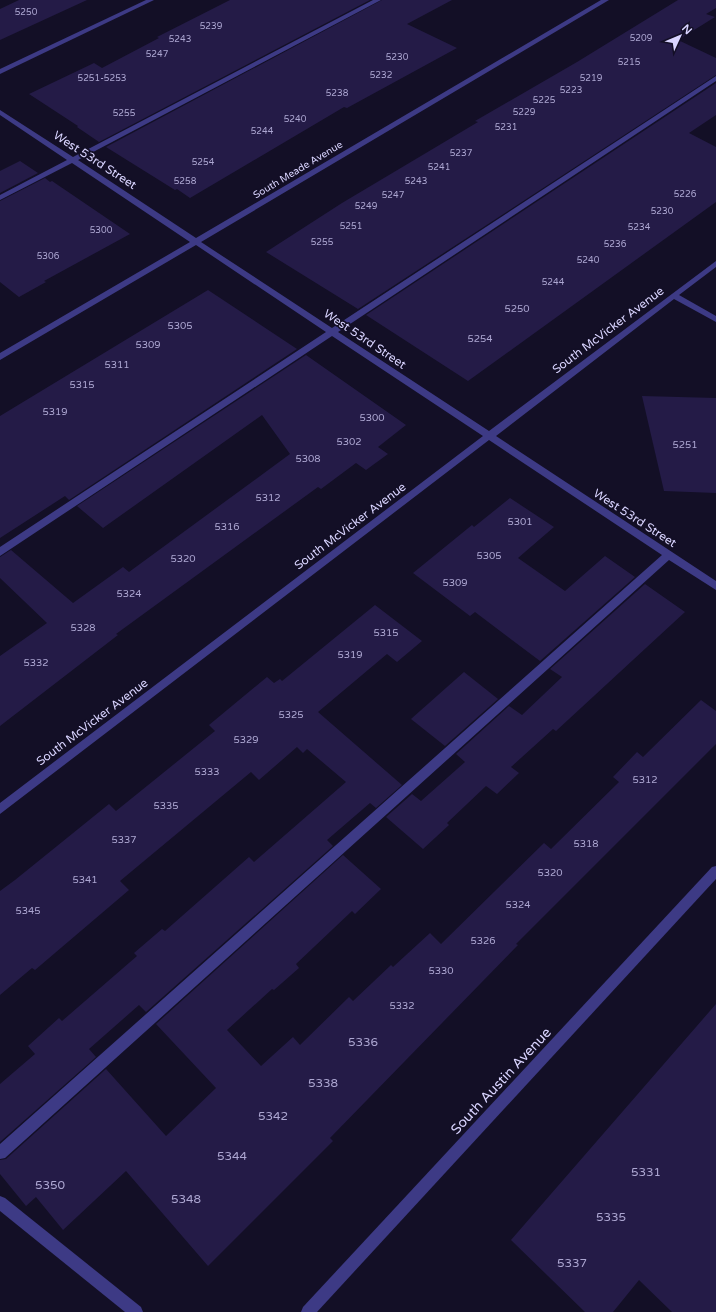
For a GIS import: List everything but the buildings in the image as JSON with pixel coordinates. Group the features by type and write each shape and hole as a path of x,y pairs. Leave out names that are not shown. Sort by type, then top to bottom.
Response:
{"street":[{"path":"0,72 151,0"},
{"path":"0,198 378,0"},
{"name":"South Meade Avenue","path":"0,357 606,0"},
{"path":"0,552 716,78"},
{"name":"West 53rd Street","path":"0,112 716,586"},
{"name":"South McVicker Avenue","path":"0,809 716,263"},
{"path":"674,296 716,319"},
{"path":"0,1153 669,554"},
{"name":"South Austin Avenue","path":"308,1312 716,871"},
{"path":"0,1203 136,1312"}]}
